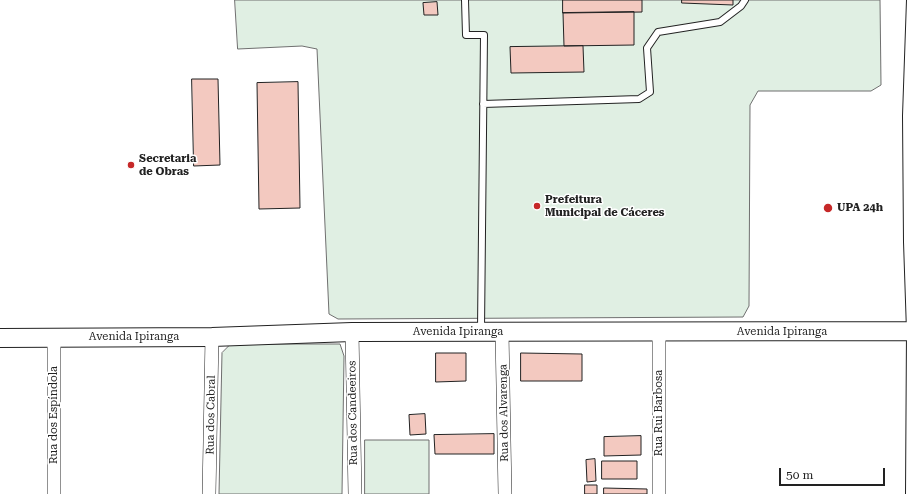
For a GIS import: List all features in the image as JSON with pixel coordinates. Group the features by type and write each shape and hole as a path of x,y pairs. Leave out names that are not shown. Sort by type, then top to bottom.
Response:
{"street":[{"path":"915,494 916,0"},
{"name":"Avenida Ipiranga","path":"0,338 212,337 352,332 659,333 916,331"},
{"name":"Rua dos Candeeiros","path":"352,332 355,494"},
{"name":"Rua dos Alvarenga","path":"502,332 505,494"},
{"name":"Rua Rui Barbosa","path":"659,333 659,494"},
{"name":"Rua dos Espíndola","path":"54,337 54,494"},
{"name":"Rua dos Cabral","path":"209,494 212,337"}],"lane":[{"path":"465,0 466,35 484,35 481,333"},
{"path":"483,104 639,99 650,92 647,48 658,32 720,22 741,6 745,0"}],"green space":[{"name":"Prefeitura Municipal de Cáceres","path":"235,0 880,0 881,85 871,91 758,91 750,105 749,306 743,317 338,319 329,314 317,49 302,46 238,49"},
{"path":"231,344 340,344 344,356 342,494 219,494 222,353"},
{"path":"365,440 429,440 429,494 365,494"}],"building":[{"path":"563,0 642,0 642,12 563,13"},
{"path":"682,0 733,0 733,5 682,3"},
{"path":"437,2 438,15 424,15 423,3"},
{"path":"634,12 634,45 564,46 563,13"},
{"path":"583,46 584,72 511,73 510,47"},
{"path":"192,79 218,79 220,165 194,166"},
{"path":"298,82 300,208 259,209 257,83"},
{"path":"436,353 466,353 466,381 436,382"},
{"path":"521,353 582,354 582,381 521,381"},
{"path":"425,414 426,434 410,435 409,415"},
{"path":"494,434 494,454 435,454 434,435"},
{"path":"641,436 641,455 604,456 604,437"},
{"path":"595,459 596,481 587,482 586,460"},
{"path":"602,461 637,461 637,479 602,479"},
{"path":"585,485 597,485 597,494 585,494"},
{"path":"604,488 647,489 647,494 604,494"}],"place":[{"name":"Secretaria de Obras","path":"131,165"},
{"name":"Prefeitura Municipal de Cáceres","path":"537,206"},
{"name":"UPA 24h","path":"828,208"}]}
